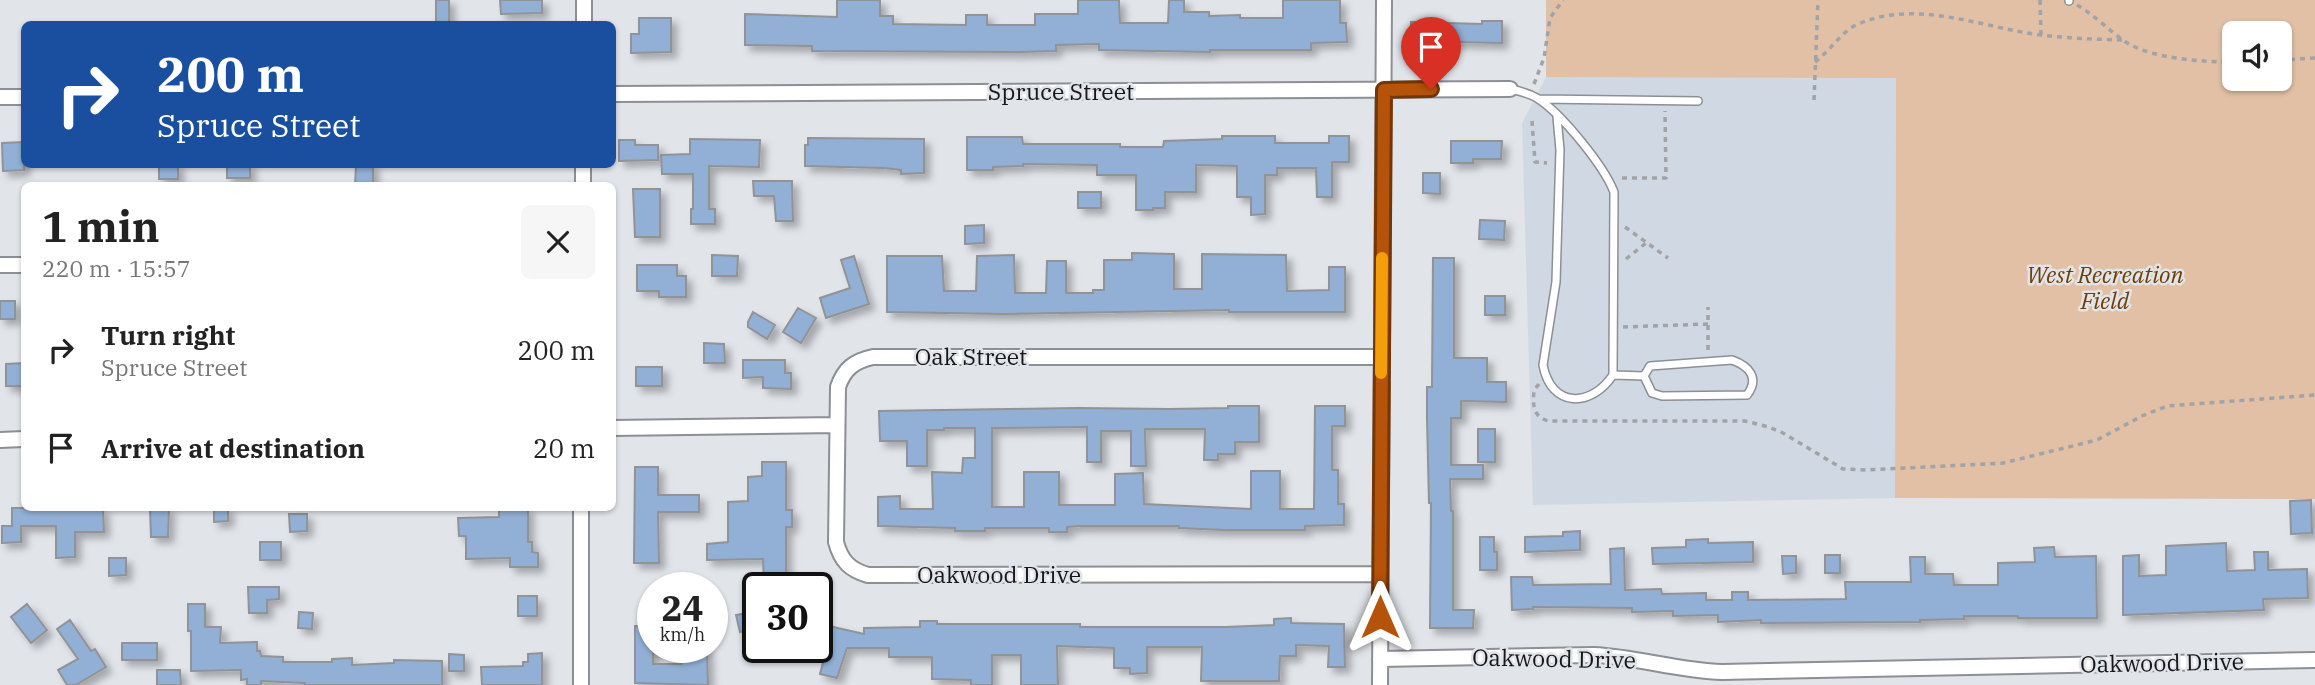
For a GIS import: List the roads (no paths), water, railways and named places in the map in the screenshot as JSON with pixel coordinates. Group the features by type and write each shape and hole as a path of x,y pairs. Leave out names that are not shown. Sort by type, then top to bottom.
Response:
{"street":[{"path":"584,0 584,21"},
{"path":"1380,685 1384,0"},
{"name":"Spruce Street","path":"616,94 1510,89"},
{"path":"0,97 21,97"},
{"path":"0,265 21,265"},
{"name":"Oak Street","path":"837,425 837,393 842,375 861,359 873,357 1381,356"},
{"path":"616,429 837,425"},
{"name":"Oakwood Drive","path":"837,425 836,542 839,554 856,572 868,575 1380,575"},
{"path":"0,440 21,439"},
{"path":"581,511 581,685"},
{"name":"Oakwood Drive","path":"1380,659 1594,655 1619,656 1680,668 1722,672 2315,660"}],"lane":[{"path":"1510,89 1523,91 1539,99 1557,117 1574,134 1609,180 1614,192 1613,375 1599,390 1588,397 1576,399 1564,397 1553,390 1545,377 1543,365 1556,282 1559,163 1557,117"},
{"path":"1539,99 1698,101"},
{"path":"1732,360 1746,365 1751,372 1752,383 1747,395 1662,396 1652,393 1644,376 1650,366 1732,360"},
{"path":"1613,375 1644,376"}],"park label":[{"name":"West Recreation Field","path":"2105,288"}]}
